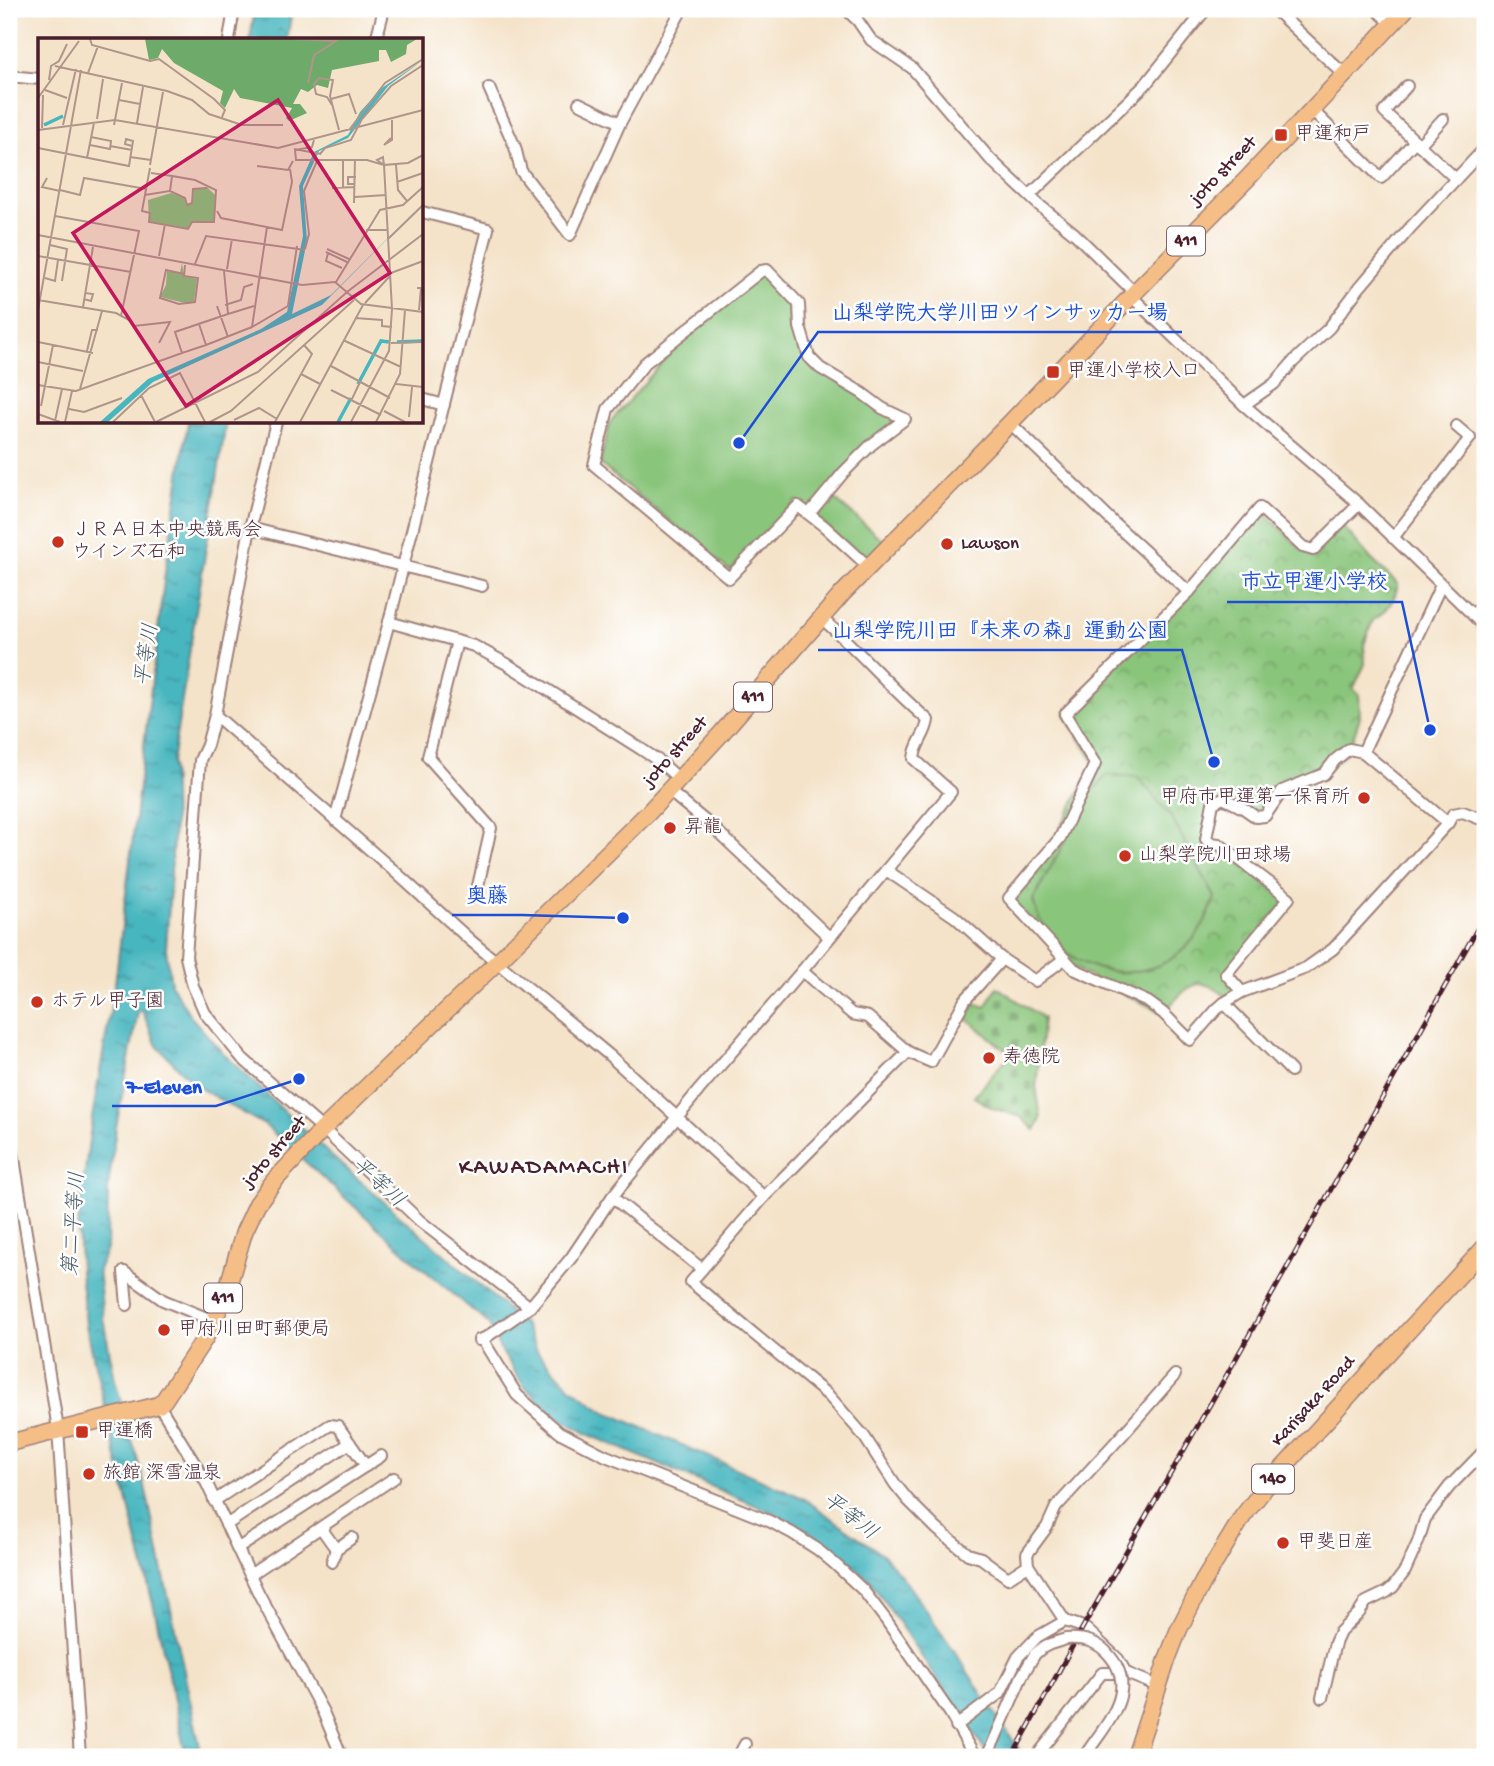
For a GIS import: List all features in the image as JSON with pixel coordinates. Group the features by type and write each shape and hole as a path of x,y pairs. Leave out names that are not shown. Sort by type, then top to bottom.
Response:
{"highway":[{"name":"joto street","path":"159,1405 177,1382 214,1321 244,1232 257,1204 274,1181 321,1131 649,812 868,566 1247,179 1406,9"},
{"name":"Karisaka Road","path":"1135,1757 1167,1657 1190,1606 1243,1516 1264,1489 1485,1247"},
{"path":"9,1443 159,1405"}],"street":[{"path":"229,38 234,9"},
{"path":"377,38 384,9"},
{"path":"489,88 515,147 521,171 570,235 620,123 682,9"},
{"path":"846,9 872,40 912,68 990,159 1075,234 1129,287 1131,296 1244,405 1359,505 1485,628"},
{"path":"1030,195 1144,85 1206,9"},
{"path":"1274,9 1345,75"},
{"path":"1376,9 1392,24"},
{"path":"9,76 38,79"},
{"path":"1407,86 1384,112 1456,179"},
{"path":"579,103 620,123"},
{"path":"1312,110 1381,177 1443,119"},
{"path":"1244,405 1274,384 1329,328 1395,246 1485,148"},
{"path":"335,820 389,622 488,229 424,213"},
{"path":"809,514 871,445 905,419 882,408 820,368 809,357 800,327 799,304 766,271 761,271 645,363 608,409 594,465 729,578 798,506 868,566"},
{"path":"424,400 444,405"},
{"path":"1010,423 1189,592"},
{"path":"276,424 250,528 215,715 200,760 186,957 193,986 205,1013 242,1058 421,1222 530,1307"},
{"path":"1393,538 1470,438 1456,426"},
{"path":"1359,505 1313,550 1303,547 1260,508 1189,592 1065,714 1095,764 1060,838 1009,898 1073,969 1148,1002 1190,1040 1224,1003 1242,992 1306,968 1333,949 1448,823 1453,814 1463,812 1478,818 1485,811"},
{"path":"250,528 482,586"},
{"path":"1363,752 1441,585"},
{"path":"1473,615 1485,603"},
{"path":"821,618 928,720 927,730 914,759 951,792 699,1090 612,1197 571,1258 530,1307 482,1339 517,1395 559,1432 606,1456 769,1521 792,1533 836,1565 863,1590 959,1724 972,1752 969,1757"},
{"path":"389,622 474,646 507,664 659,761 674,785 716,830 829,937"},
{"path":"457,642 428,757 491,828 476,895"},
{"path":"215,715 470,940 609,1055 764,1197"},
{"path":"1242,992 1226,974 1289,898 1219,844 1210,843 1206,839 1213,803 1223,797 1256,817 1265,816 1282,790 1324,774 1335,760 1349,749 1363,752 1448,823"},
{"path":"886,870 955,917 1002,959 1035,981 1065,959"},
{"path":"802,971 852,1014 868,1017 908,1052 931,1062 965,1000 1002,959"},
{"path":"1224,1003 1291,1071"},
{"path":"908,1052 764,1197 691,1282 829,1396 864,1436 895,1484 937,1530 968,1554 981,1559 1008,1578 1028,1565"},
{"path":"9,1128 58,1429 80,1757"},
{"path":"612,1197 702,1269"},
{"path":"127,1305 124,1272 163,1300 214,1321"},
{"path":"1126,1673 1118,1659 1087,1630 1065,1621 1028,1565 1027,1554 1047,1527 1056,1507 1175,1376"},
{"path":"159,1405 206,1482 250,1575 312,1692 341,1757"},
{"path":"214,1501 330,1425 338,1426 366,1466"},
{"path":"226,1525 350,1443"},
{"path":"1322,1698 1340,1632 1366,1602 1393,1587 1405,1571 1425,1519 1449,1487 1485,1450"},
{"path":"237,1549 381,1456"},
{"path":"250,1575 394,1478"},
{"path":"321,1528 336,1549"},
{"path":"332,1562 336,1549 352,1538"},
{"path":"959,1724 1000,1693 1018,1657 1037,1637 1065,1621"},
{"path":"986,1757 1022,1676 1035,1654 1050,1644 1074,1638 1088,1640 1105,1650 1116,1663 1121,1677 1121,1696 1117,1706 1084,1757"},
{"path":"1036,1757 1102,1673 1126,1673 1158,1686"},
{"path":"738,1757 745,1744"}],"green space":[{"path":"761,273 789,301 792,332 804,348 807,360 897,419 825,491 885,542 866,561 797,501 730,571 600,464 610,422 675,348"},
{"path":"1260,508 1304,552 1342,525 1371,559 1398,584 1390,605 1373,620 1364,645 1365,664 1353,689 1359,694 1360,717 1349,749 1324,774 1282,791 1265,816 1223,798 1213,803 1206,839 1289,898 1226,974 1242,992 1227,998 1208,985 1192,986 1163,1013 1074,969 1009,898 1043,860 1095,764 1065,714 1189,592"},
{"name":"山梨学院川田球場","path":"1107,775 1138,777 1170,815 1215,897 1205,922 1189,944 1169,960 1146,969 1122,972 1098,968 1076,959 1057,944 1042,924 1033,900 1079,815 1076,810"},
{"path":"997,987 1043,1018 1036,1087 1041,1118 1035,1130 1021,1117 993,1108 974,1097 1010,1054 965,1017 971,1002 986,1007"}],"water":[{"path":"255,9 292,9 287,38 250,38"},
{"path":"188,424 226,424 172,762 174,826 166,949 171,984 191,1017 221,1051 328,1153 524,1324 538,1353 570,1387 604,1411 803,1498 885,1556 953,1649 1024,1757 990,1757 871,1582 844,1557 808,1531 769,1511 590,1435 553,1415 523,1385 499,1347 489,1324 420,1266 266,1126 196,1086 157,1046 142,1010 138,1012 116,1127 108,1187 107,1249 98,1269 103,1318 115,1380 145,1486 202,1757 186,1757 156,1616 86,1325 78,1224 92,1118 115,984 165,573"}],"railway":[{"path":"1012,1757 1485,915"}],"place":[{"name":"甲運和戸","path":"1281,135"},
{"name":"甲運小学校入口","path":"1053,372"},
{"name":"山梨学院大学川田ツインサッカー場","path":"739,443"},
{"name":"ＪＲＡ日本中央競馬会 ウインズ石和","path":"58,542"},
{"name":"Lawson","path":"947,544"},
{"name":"市立甲運小学校","path":"1430,730"},
{"name":"山梨学院川田『未来の森』運動公園","path":"1214,762"},
{"name":"甲府市甲運第一保育所","path":"1364,798"},
{"name":"昇龍","path":"670,828"},
{"name":"山梨学院川田球場","path":"1125,856"},
{"name":"奥藤","path":"623,918"},
{"name":"ホテル甲子園","path":"37,1002"},
{"name":"寿徳院","path":"989,1058"},
{"name":"7-Eleven","path":"299,1079"},
{"name":"甲府川田町郵便局","path":"164,1330"},
{"name":"甲運橋","path":"82,1432"},
{"name":"旅館 深雪温泉","path":"89,1474"},
{"name":"甲斐日産","path":"1283,1543"}],"district":[{"name":"KAWADAMACHI","path":"544,1168"}],"water label":[{"name":"平等川","path":"149,655"},
{"name":"平等川","path":"377,1184"},
{"name":"第二平等川","path":"76,1224"},
{"name":"平等川","path":"849,1518"}]}
